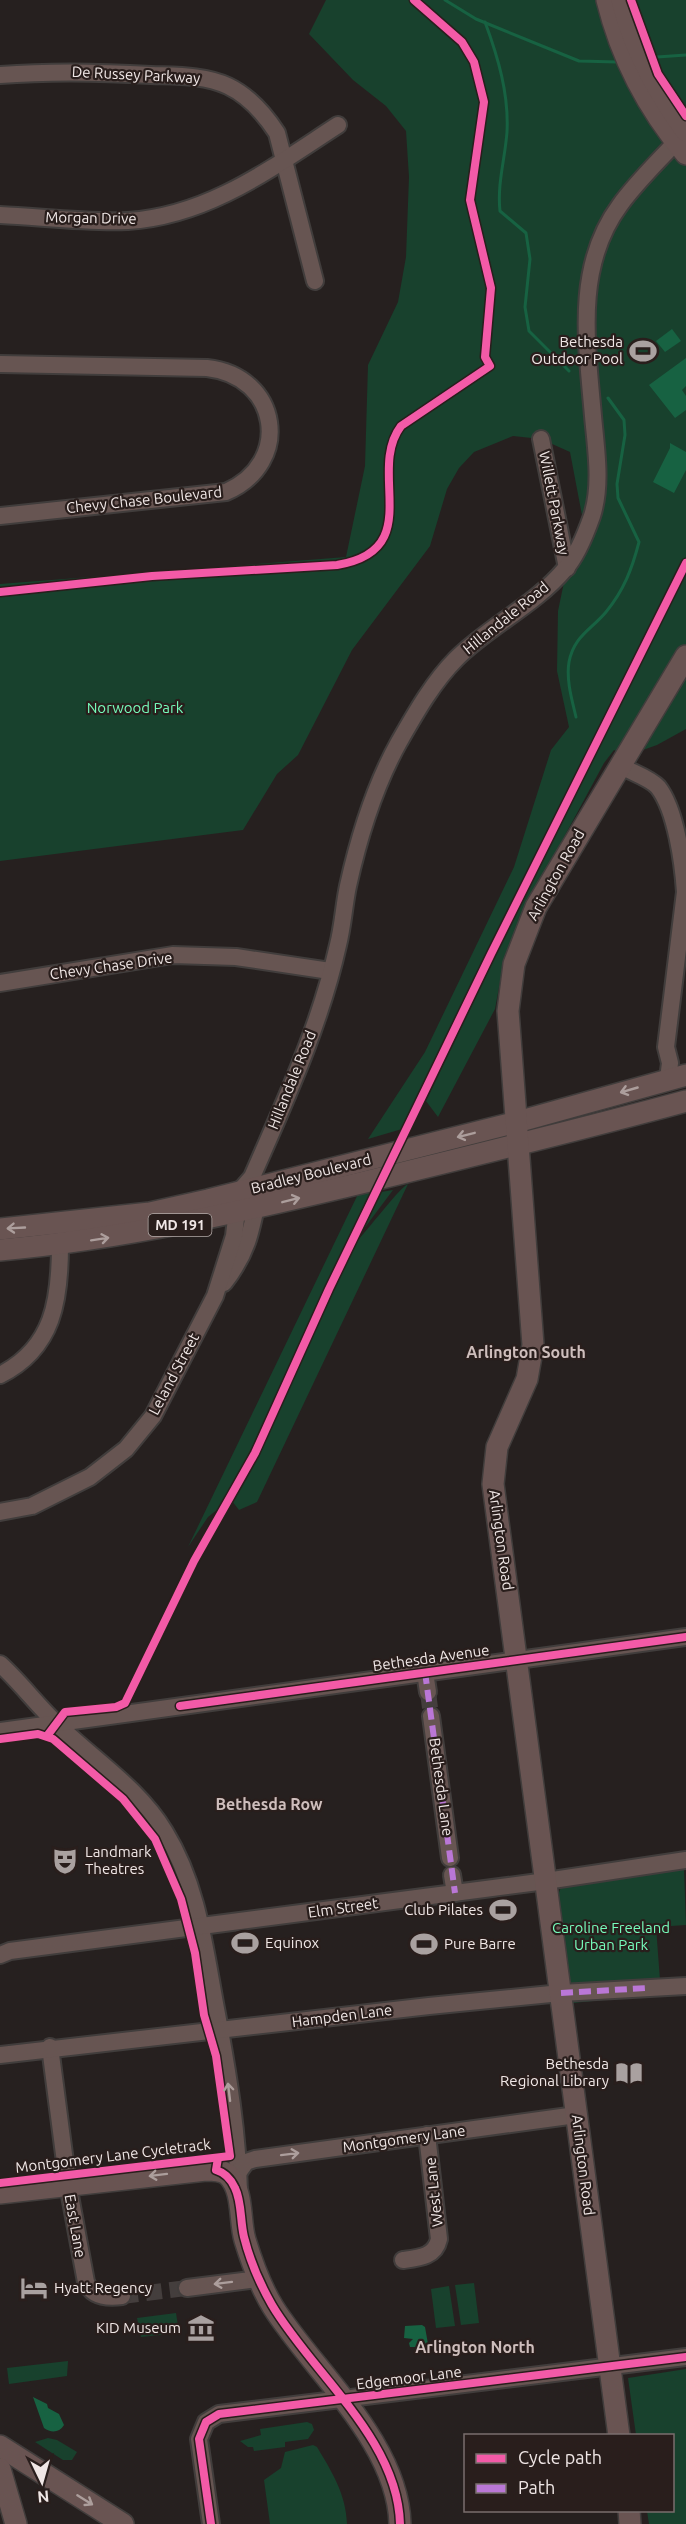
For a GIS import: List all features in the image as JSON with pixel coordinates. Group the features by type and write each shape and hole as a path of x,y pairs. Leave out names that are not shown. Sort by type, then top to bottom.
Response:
{"main road":[{"path":"607,0 628,63 645,97 683,140"},
{"path":"622,0 640,55 683,140"},
{"name":"Arlington Road","path":"619,2434 493,1484 497,1447 527,1379 532,1353 508,1011 514,964 536,907 686,656"},
{"name":"Bradley Boulevard","path":"0,1250 60,1245 163,1229 249,1195 517,1122 674,1073"},
{"name":"Bradley Boulevard","path":"0,1229 150,1213 249,1195 519,1144 686,1101"},
{"path":"0,2193 216,2170 228,2176 239,2196 244,2238 258,2279 273,2307 343,2400 377,2451 392,2482 400,2524"},
{"path":"0,2446 123,2524"},
{"path":"0,2469 16,2524"}],"street":[{"name":"De Russey Parkway","path":"0,75 90,72 212,80 236,91 260,110 277,133 286,159 315,281"},
{"name":"Morgan Drive","path":"0,215 118,220 153,218 228,194 338,125"},
{"name":"Hillandale Road","path":"249,1195 306,1054 330,971 366,819 381,777 400,740 432,689 454,661 482,635 533,598 567,568 585,533 596,502 597,460 586,318 591,268 603,235 619,205 683,140"},
{"name":"Chevy Chase Boulevard","path":"0,364 207,368 227,371 250,384 260,396 273,432 264,461 256,472 238,487 226,492 0,516"},
{"name":"Willett Parkway","path":"541,439 567,568"},
{"path":"621,766 656,785 666,801 684,868 686,892 666,1047 674,1073"},
{"name":"Chevy Chase Drive","path":"0,983 173,955 236,957 330,971"},
{"name":"Leland Street","path":"0,1512 32,1506 90,1477 126,1449 153,1416 215,1296 249,1195"},
{"path":"0,1375 13,1368 33,1350 48,1327 61,1284 60,1245"},
{"name":"Bethesda Avenue","path":"0,1731 686,1637"},
{"path":"0,1664 56,1723 124,1783 157,1819 184,1871 202,1927 220,2030 239,2196"},
{"path":"425,1672 428,1692"},
{"name":"Bethesda Lane","path":"431,1716 450,1858"},
{"name":"Elm Street","path":"0,1955 10,1951 546,1881 686,1860"},
{"path":"452,1875 455,1893"},
{"name":"Hampden Lane","path":"0,2055 561,1993 686,1986"},
{"name":"East Lane","path":"50,2048 68,2185 86,2282 95,2294 122,2296"},
{"name":"Montgomery Lane","path":"238,2173 246,2162 255,2159 576,2115"},
{"name":"West Lane","path":"404,2260 429,2254 435,2249 439,2239 428,2135"},
{"path":"187,2288 258,2279"},
{"name":"Edgemoor Lane","path":"212,2524 199,2439 206,2422 211,2417 231,2411 343,2400 686,2357"}],"green space":[{"name":"Norwood Park","path":"326,0 686,0 686,729 657,745 626,756 614,750 604,763 522,915 505,955 495,1009 438,1117 426,1101 598,742 594,741 402,1129 368,1139 425,1052 514,867 551,750 569,727 557,671 558,611 567,568 585,531 570,452 541,439 513,436 474,452 459,468 447,489 430,546 352,650 298,755 277,774 243,830 0,861 0,584 346,557 365,466 368,365 398,302 406,257 409,177 406,131 386,106 353,80 309,34"},
{"path":"408,1184 257,1502 239,1510 232,1501 255,1459 357,1241"},
{"path":"375,1188 238,1477 223,1505 208,1517 188,1547 359,1192"},
{"path":"393,1190 363,1230 381,1192"},
{"name":"Caroline Freeland Urban Park","path":"684,1869 686,1925 656,1927 660,1980 644,1996 573,2003 558,1895 561,1887"},
{"path":"474,2283 479,2323 461,2325 455,2285"},
{"path":"449,2286 455,2326 436,2328 431,2289"},
{"path":"176,2313 179,2333 141,2337 137,2318"},
{"path":"68,2361 67,2376 9,2384 7,2368"},
{"path":"686,2369 686,2524 649,2524 647,2512 674,2512 674,2434 636,2434 628,2378"},
{"path":"307,2422 312,2424 314,2430 308,2439 285,2442 285,2447 254,2451 253,2447 248,2447 240,2441 261,2435 260,2429"},
{"path":"48,2438 57,2440 77,2452 72,2460 63,2460 35,2442"},
{"path":"313,2445 317,2447 337,2484 344,2503 347,2524 270,2524 264,2480 281,2468 285,2452"}],"shaded area":[{"path":"672,329 681,341 665,352 656,341"},
{"path":"686,358 686,386 682,390 686,396 686,410 675,418 649,385"},
{"path":"670,443 686,452 686,470 674,493 653,482 670,448"},
{"path":"422,2325 425,2327 428,2344 425,2347 410,2347 409,2343 413,2339 404,2338 405,2326"},
{"path":"33,2397 47,2404 48,2408 59,2414 64,2425 60,2430 49,2431 44,2428"}],"waterway":[{"path":"445,0 476,19 579,61 617,62"},
{"path":"485,22 498,62 506,104 507,132 500,181 500,211 526,233 530,259 525,307 529,331 569,371"},
{"path":"657,57 686,55"},
{"path":"576,717 568,676 571,653 579,640 618,596 639,542 618,498 617,484 625,435 624,420 608,398"}],"tunnel":[{"path":"428,1692 431,1716"},
{"path":"122,2296 187,2288"}],"marked path":[{"path":"425,1672 455,1893"},
{"path":"561,1993 647,1988"}],"cycle path":[{"path":"0,592 152,576 337,565 364,557 380,543 388,527 389,465 392,445 401,426 490,366 485,357 491,288 470,200 484,102 474,62 462,42 414,0"},
{"path":"631,0 658,74 686,116"},
{"path":"47,1736 65,1712 116,1707 125,1703 194,1561 255,1453 329,1289 491,954 686,563"},
{"path":"180,1706 686,1637"},
{"name":"Montgomery Lane Cycletrack","path":"0,1739 38,1734 53,1739 123,1799 155,1839 181,1899 195,1953 204,2015 216,2056 230,2156 0,2183"},
{"name":"Montgomery Lane Cycletrack","path":"218,2158 216,2170 228,2177 237,2193 246,2246 263,2289 289,2330 369,2435 385,2463 396,2493 400,2524"},
{"path":"211,2524 199,2439 206,2422 219,2414 686,2357"}],"place":[{"name":"Bethesda Outdoor Pool","path":"643,351"},
{"name":"Landmark Theatres","path":"65,1861"},
{"name":"Club Pilates","path":"503,1910"},
{"name":"Equinox","path":"245,1943"},
{"name":"Pure Barre","path":"424,1944"},
{"name":"Bethesda Regional Library","path":"629,2073"},
{"name":"Hyatt Regency","path":"34,2288"},
{"name":"KID Museum","path":"201,2328"}],"district":[{"name":"Arlington South","path":"526,1352"},
{"name":"Bethesda Row","path":"269,1804"},
{"name":"Arlington North","path":"475,2347"}]}
